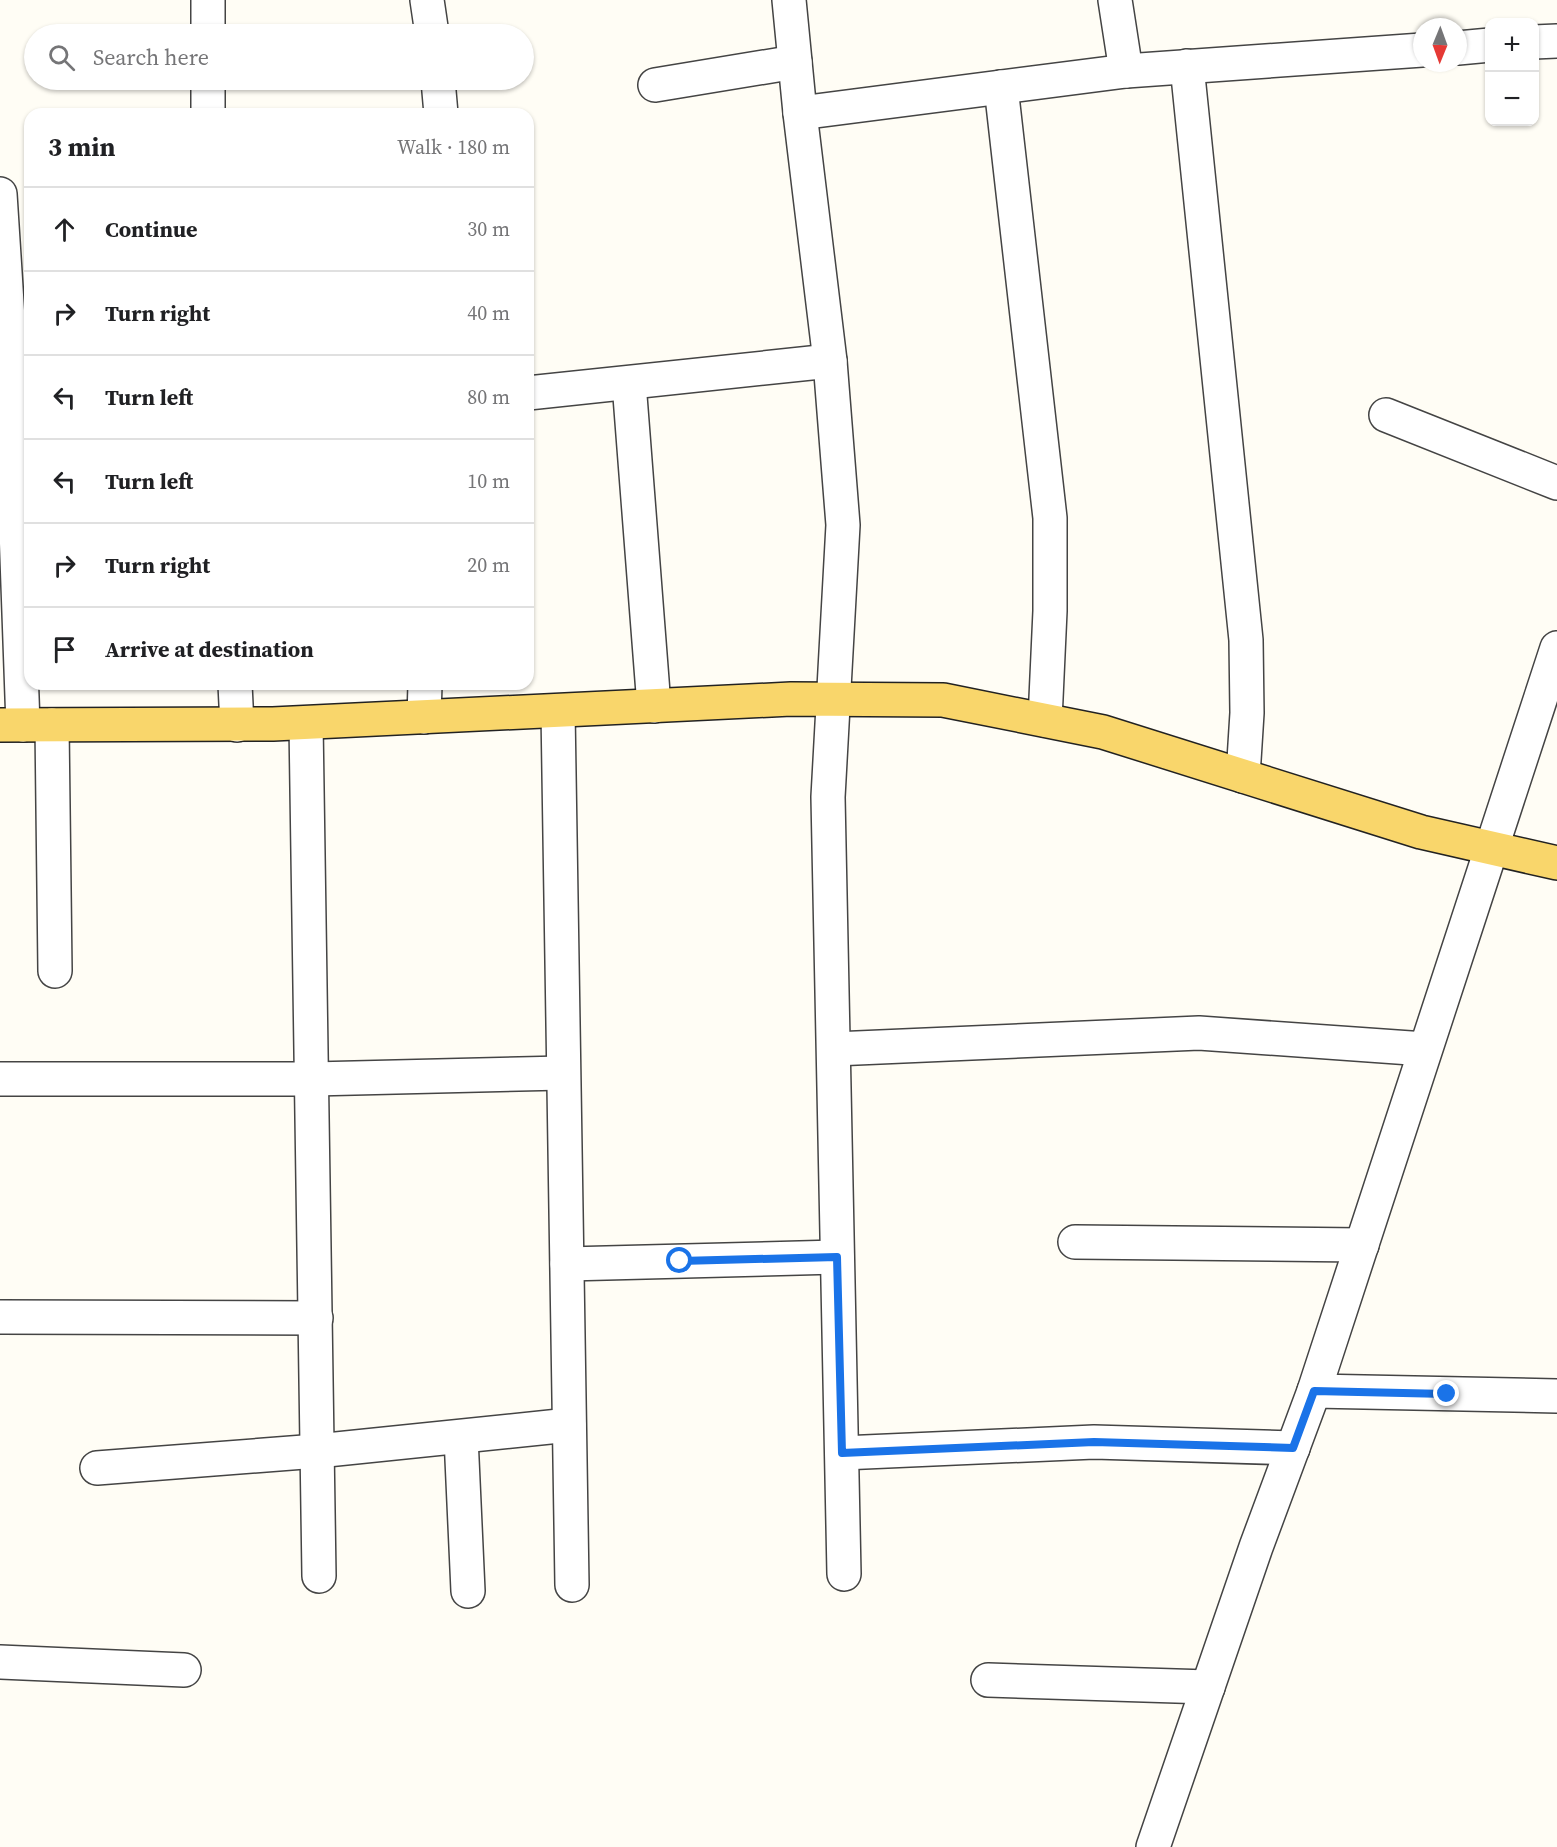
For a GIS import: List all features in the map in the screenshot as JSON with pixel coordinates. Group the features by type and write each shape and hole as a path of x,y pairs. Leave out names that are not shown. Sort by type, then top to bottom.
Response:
{"main road":[{"path":"25,725 237,725 791,699 943,700 1103,732 1421,832 1557,863"}],"street":[{"path":"208,0 208,24"},
{"path":"427,0 431,24"},
{"path":"789,0 800,113 830,361 843,525 828,797 844,1574"},
{"path":"1116,0 1126,71"},
{"path":"1539,42 1557,41"},
{"path":"1467,47 1485,45"},
{"path":"800,113 1126,71 1413,51"},
{"path":"655,85 795,62"},
{"path":"1187,66 1246,640 1247,713 1243,776"},
{"path":"1001,87 1050,518 1050,611 1045,720"},
{"path":"208,90 208,108"},
{"path":"439,90 440,108"},
{"path":"0,194 12,250 24,688"},
{"path":"534,392 830,361"},
{"path":"629,382 654,706"},
{"path":"1386,415 1557,483"},
{"path":"1153,1847 1256,1547 1314,1391 1492,848 1550,690 1557,648"},
{"path":"24,690 25,725 55,971"},
{"path":"235,690 237,725"},
{"path":"424,717 425,690"},
{"path":"558,711 572,1585"},
{"path":"306,723 319,1576"},
{"path":"834,1049 1200,1033 1425,1049"},
{"path":"0,1080 313,1079 563,1073"},
{"path":"1075,1242 1362,1245"},
{"path":"567,1264 837,1257"},
{"path":"0,1317 316,1318"},
{"path":"1314,1391 1557,1396"},
{"path":"97,1467 317,1452 569,1425"},
{"path":"460,1437 468,1591"},
{"path":"842,1453 1094,1442 1293,1448"},
{"path":"0,1662 184,1670"},
{"path":"988,1680 1208,1687"}],"route":[{"path":"680,1261 837,1257 842,1453 1094,1442 1293,1448 1314,1391 1447,1394"}]}
